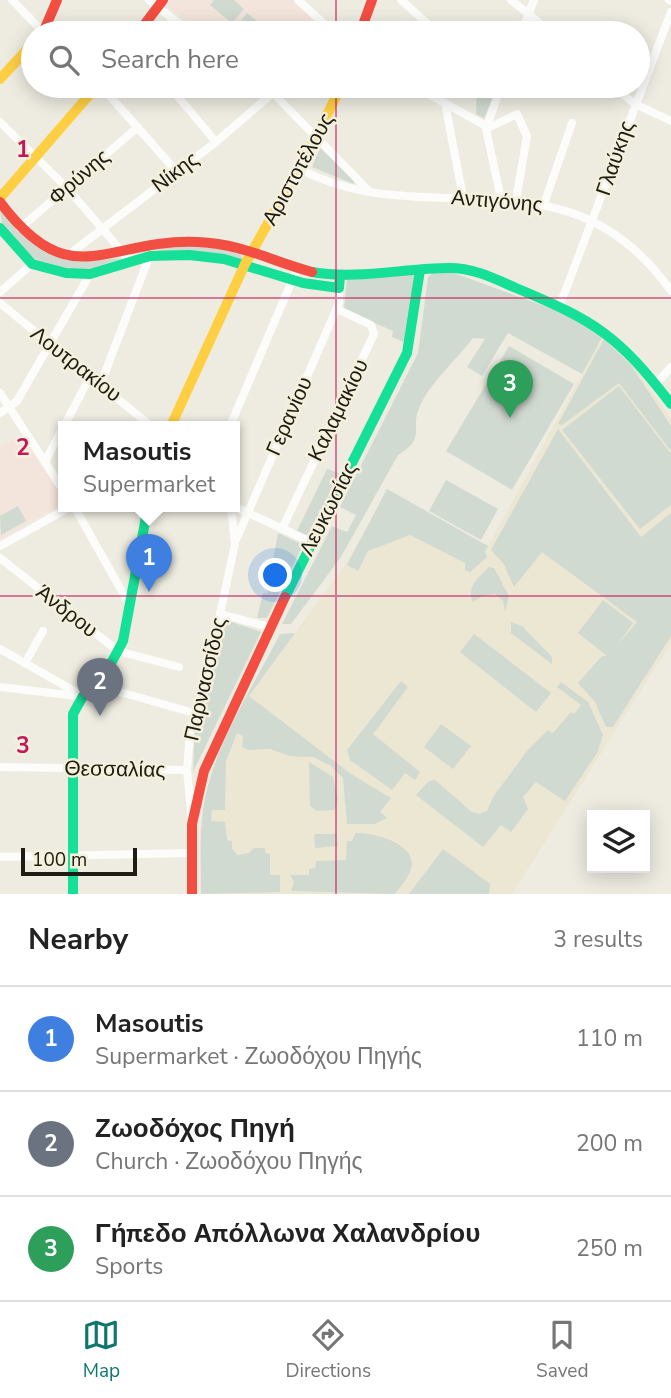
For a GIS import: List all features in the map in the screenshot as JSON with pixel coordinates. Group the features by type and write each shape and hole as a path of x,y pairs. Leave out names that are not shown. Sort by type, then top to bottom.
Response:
{"street":[{"path":"12,0 32,21"},
{"path":"48,21 57,0"},
{"path":"298,0 321,21"},
{"path":"364,21 372,0"},
{"path":"401,0 425,21"},
{"path":"512,0 537,21"},
{"path":"526,21 534,0"},
{"path":"145,21 156,3 177,21"},
{"name":"Γλαύκης","path":"650,66 671,12"},
{"path":"0,79 21,56"},
{"path":"88,98 0,200 32,241 67,256 128,257"},
{"path":"110,98 176,171"},
{"path":"179,98 216,142"},
{"name":"Νίκης","path":"67,256 216,142 268,98"},
{"path":"286,98 317,136 370,192"},
{"name":"Αριστοτέλους","path":"173,421 245,264 317,136 335,98"},
{"path":"436,98 486,127"},
{"path":"495,98 486,127 501,199"},
{"path":"628,98 671,121"},
{"name":"Γλαύκης","path":"560,305 593,223 637,98"},
{"path":"445,103 463,197"},
{"path":"486,127 517,114 526,129 516,201"},
{"path":"0,122 67,188 128,257"},
{"path":"544,204 572,123"},
{"name":"Φρύνης","path":"20,228 138,127"},
{"name":"Αντιγόνης","path":"298,168 334,184 370,192 544,204 593,223 629,245 654,267 671,291"},
{"path":"0,228 33,264 66,273 90,274 128,257 196,242 252,251 297,269 340,275 465,269 591,319 637,358 671,404"},
{"path":"150,251 210,257 245,264 293,280 339,288 340,275"},
{"path":"101,383 150,251"},
{"path":"0,292 33,264"},
{"path":"232,421 297,269"},
{"name":"Λευκωσίας","path":"192,824 204,771 270,627 408,349 420,270"},
{"path":"0,414 11,407 90,274"},
{"name":"Γερανίου","path":"235,544 246,513 337,309 339,288"},
{"name":"Λουτρακίου","path":"0,303 145,421"},
{"name":"Καλαμακίου","path":"282,529 374,334 371,325 337,309"},
{"path":"656,384 671,367"},
{"path":"67,421 91,375"},
{"path":"0,393 58,482"},
{"path":"45,462 58,437"},
{"path":"240,510 312,542"},
{"path":"0,546 62,512"},
{"path":"76,512 130,606"},
{"path":"73,894 73,714 83,696 99,686 118,651 130,606 147,512"},
{"name":"Παρνασσίδος","path":"192,894 192,824 187,770 194,713 235,544 232,512"},
{"name":"Άνδρου","path":"0,558 118,651 179,667"},
{"path":"220,614 270,627"},
{"path":"25,663 43,631"},
{"path":"0,649 83,696"},
{"path":"99,686 194,713"},
{"path":"0,687 83,696"},
{"name":"Θεσσαλίας","path":"0,767 187,770"},
{"path":"0,857 192,853"}],"shaded area":[{"path":"167,0 294,0 317,21 188,21 164,4"},
{"path":"214,0 234,0 244,9 234,21 230,21 210,5"},
{"path":"247,13 257,21 241,21"},
{"path":"477,98 493,98 484,118 476,114"},
{"path":"320,148 354,180 354,184 312,167"},
{"path":"0,210 21,234 85,261 124,258 87,270 72,270 31,258 2,224"},
{"path":"174,245 228,249 240,253 243,260 156,251"},
{"path":"451,272 572,316 603,336 582,374 508,333 482,376 467,367 485,339 473,338 424,398 417,415 415,438 407,449 398,455 341,557 291,624 282,624 332,526 347,532 356,515 340,507 418,353 428,278 432,273"},
{"path":"409,273 414,276 406,343 392,337 393,331 344,310 347,278"},
{"path":"603,336 634,364 671,420 671,643 512,894 201,894 202,818 208,786 218,757 249,696 344,566 388,492 488,546"},
{"path":"604,339 631,365 671,426 671,451 619,383 562,425 558,424"},
{"path":"509,346 574,384 512,490 446,451"},
{"path":"619,386 671,454 671,505 640,529 562,430"},
{"path":"558,429 641,537 671,513 671,636 613,727 606,727 595,702 578,683 602,656 607,656 578,633 603,600 633,623 618,644 637,622 542,552 514,587 503,563 491,550"},
{"path":"22,435 58,490 58,506 0,540 0,447"},
{"path":"327,469 339,473 309,536 297,531"},
{"path":"446,480 498,509 481,540 429,511"},
{"path":"387,489 488,546 485,552 487,557 470,572 465,570 465,563 410,535 368,551 358,571 347,565"},
{"path":"18,506 26,521 1,535 0,516"},
{"path":"278,533 303,545 267,618 257,618 263,593 267,594"},
{"path":"489,567 494,568 509,596 505,612 503,601 495,594 482,596 473,602 471,597 472,587"},
{"path":"223,619 261,632 193,772 195,725 208,689"},
{"path":"511,622 522,626 552,657 552,664 511,633"},
{"path":"295,633 249,696 351,774 391,798 380,812 387,818 375,824 347,824 343,778 331,766 314,757 290,756 270,749 248,750 242,747 243,736 237,733 226,761 225,810 212,810 211,821 225,822 227,840 232,841 232,848 237,855 249,853 254,848 265,848 265,853 270,854 270,875 280,875 280,892 201,894 203,813 208,786 221,747 280,634"},
{"path":"474,634 551,693 536,712 460,652"},
{"path":"401,681 408,687 373,734 420,772 415,780 405,773 392,790 350,760 347,750"},
{"path":"561,682 588,702 603,735 597,753 565,801 536,782 523,797 528,809 511,832 501,825 483,847 416,795 429,781 435,780 472,812 479,814 487,811 493,797 528,750 548,730 553,733 571,712 574,714 581,705 557,687"},
{"path":"441,724 471,746 453,769 424,747"},
{"path":"309,762 333,777 338,799 335,810 317,811 310,806"},
{"path":"355,833 371,834 390,840 406,850 411,857 410,873 395,894 291,891 294,882 290,875 309,875 309,869 315,868 316,861 346,860 347,841 352,841"},
{"path":"314,834 336,834 338,846 315,848"},
{"path":"443,849 490,884 489,894 409,894"}],"traffic: fast":[{"path":"0,228 32,264 66,273 90,274 150,256 189,255 224,259 303,283 339,288 340,275"},
{"path":"312,272 346,275 450,268 484,275 566,310 603,332 636,361 671,404"},
{"path":"285,597 407,353 420,270"},
{"path":"73,894 73,714 83,696 99,686 123,641 147,512"}],"traffic: slow":[{"path":"0,79 21,56"},
{"path":"0,198 87,98"},
{"path":"173,421 245,264 317,136 335,98"}],"traffic: jam":[{"path":"48,21 57,0"},
{"path":"147,21 163,0"},
{"path":"364,21 372,0"},
{"path":"0,202 25,231 48,248 70,255 91,256 166,243 214,243 243,249 312,272"},
{"path":"192,894 192,824 204,771 285,597"}],"place":[{"name":"Γήπεδο Απόλλωνα Χαλανδρίου","path":"510,418"},
{"name":"Masoutis","path":"149,592"},
{"name":"Ζωοδόχος Πηγή","path":"100,716"}]}
